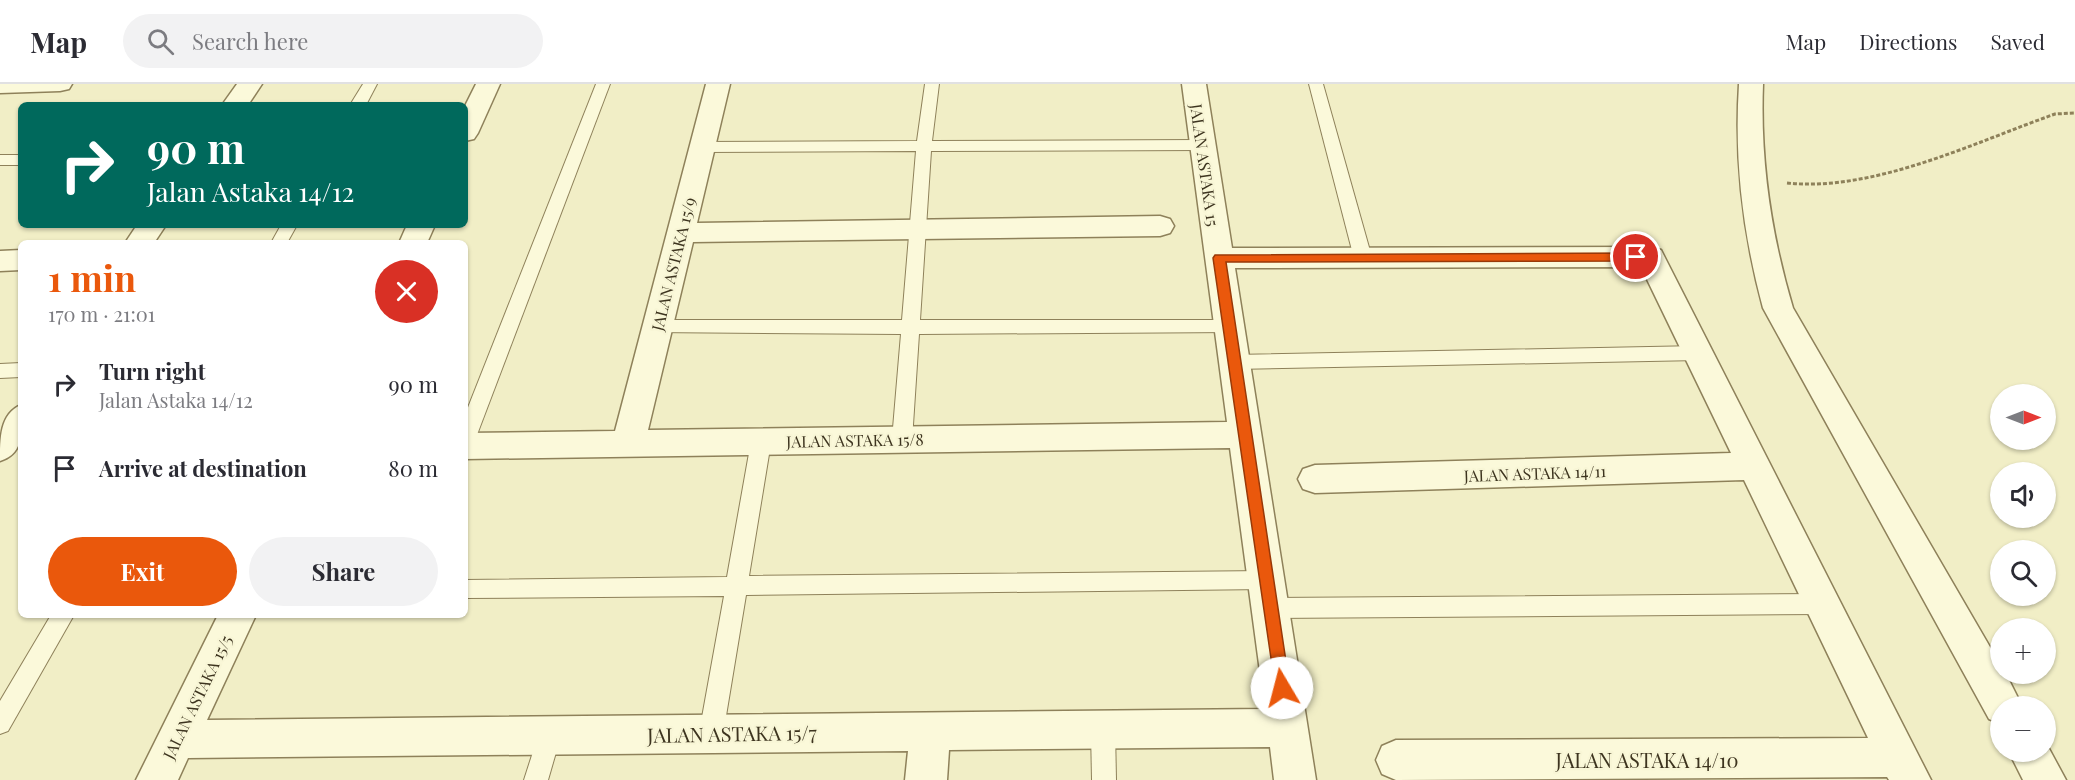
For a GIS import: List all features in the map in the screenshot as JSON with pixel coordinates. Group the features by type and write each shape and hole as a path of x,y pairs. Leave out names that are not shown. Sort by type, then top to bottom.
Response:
{"street":[{"path":"0,85 60,84"},
{"path":"237,102 250,84"},
{"path":"468,127 488,84"},
{"name":"JALAN ASTAKA 15/9","path":"628,443 718,84"},
{"name":"JALAN ASTAKA 15","path":"1194,84 1295,780"},
{"path":"1750,84 1748,117 1752,179 1761,254 1778,308 1997,696"},
{"path":"680,233 1160,226"},
{"path":"1219,258 1651,257 1905,768"},
{"path":"0,261 18,260"},
{"path":"18,423 0,450 18,452"},
{"name":"JALAN ASTAKA 15/8","path":"468,446 1245,435"},
{"name":"JALAN ASTAKA 14/11","path":"1315,479 1755,466"},
{"name":"JALAN ASTAKA 15/5","path":"157,780 236,618"},
{"name":"JALAN ASTAKA 15/7","path":"177,739 1287,728"},
{"path":"926,780 930,731"},
{"name":"JALAN ASTAKA 14/10","path":"1396,760 1905,768"},
{"path":"2035,762 2045,780"}],"lane":[{"path":"360,102 370,84"},
{"path":"468,432 603,84"},
{"path":"902,440 924,146 932,84"},
{"path":"1316,84 1363,258"},
{"path":"702,147 1202,145"},
{"path":"0,160 18,160"},
{"path":"657,327 1229,327"},
{"path":"1234,362 1699,353"},
{"path":"0,371 18,370"},
{"path":"711,734 761,442"},
{"path":"468,589 736,586 1824,604"},
{"path":"0,723 61,618"},
{"path":"1102,730 1104,780"},
{"path":"536,780 549,735"}],"path":[{"path":"1752,179 1807,185 1878,177 2055,114 2075,113"}],"route":[{"path":"1282,688 1219,258 1636,257"}]}
